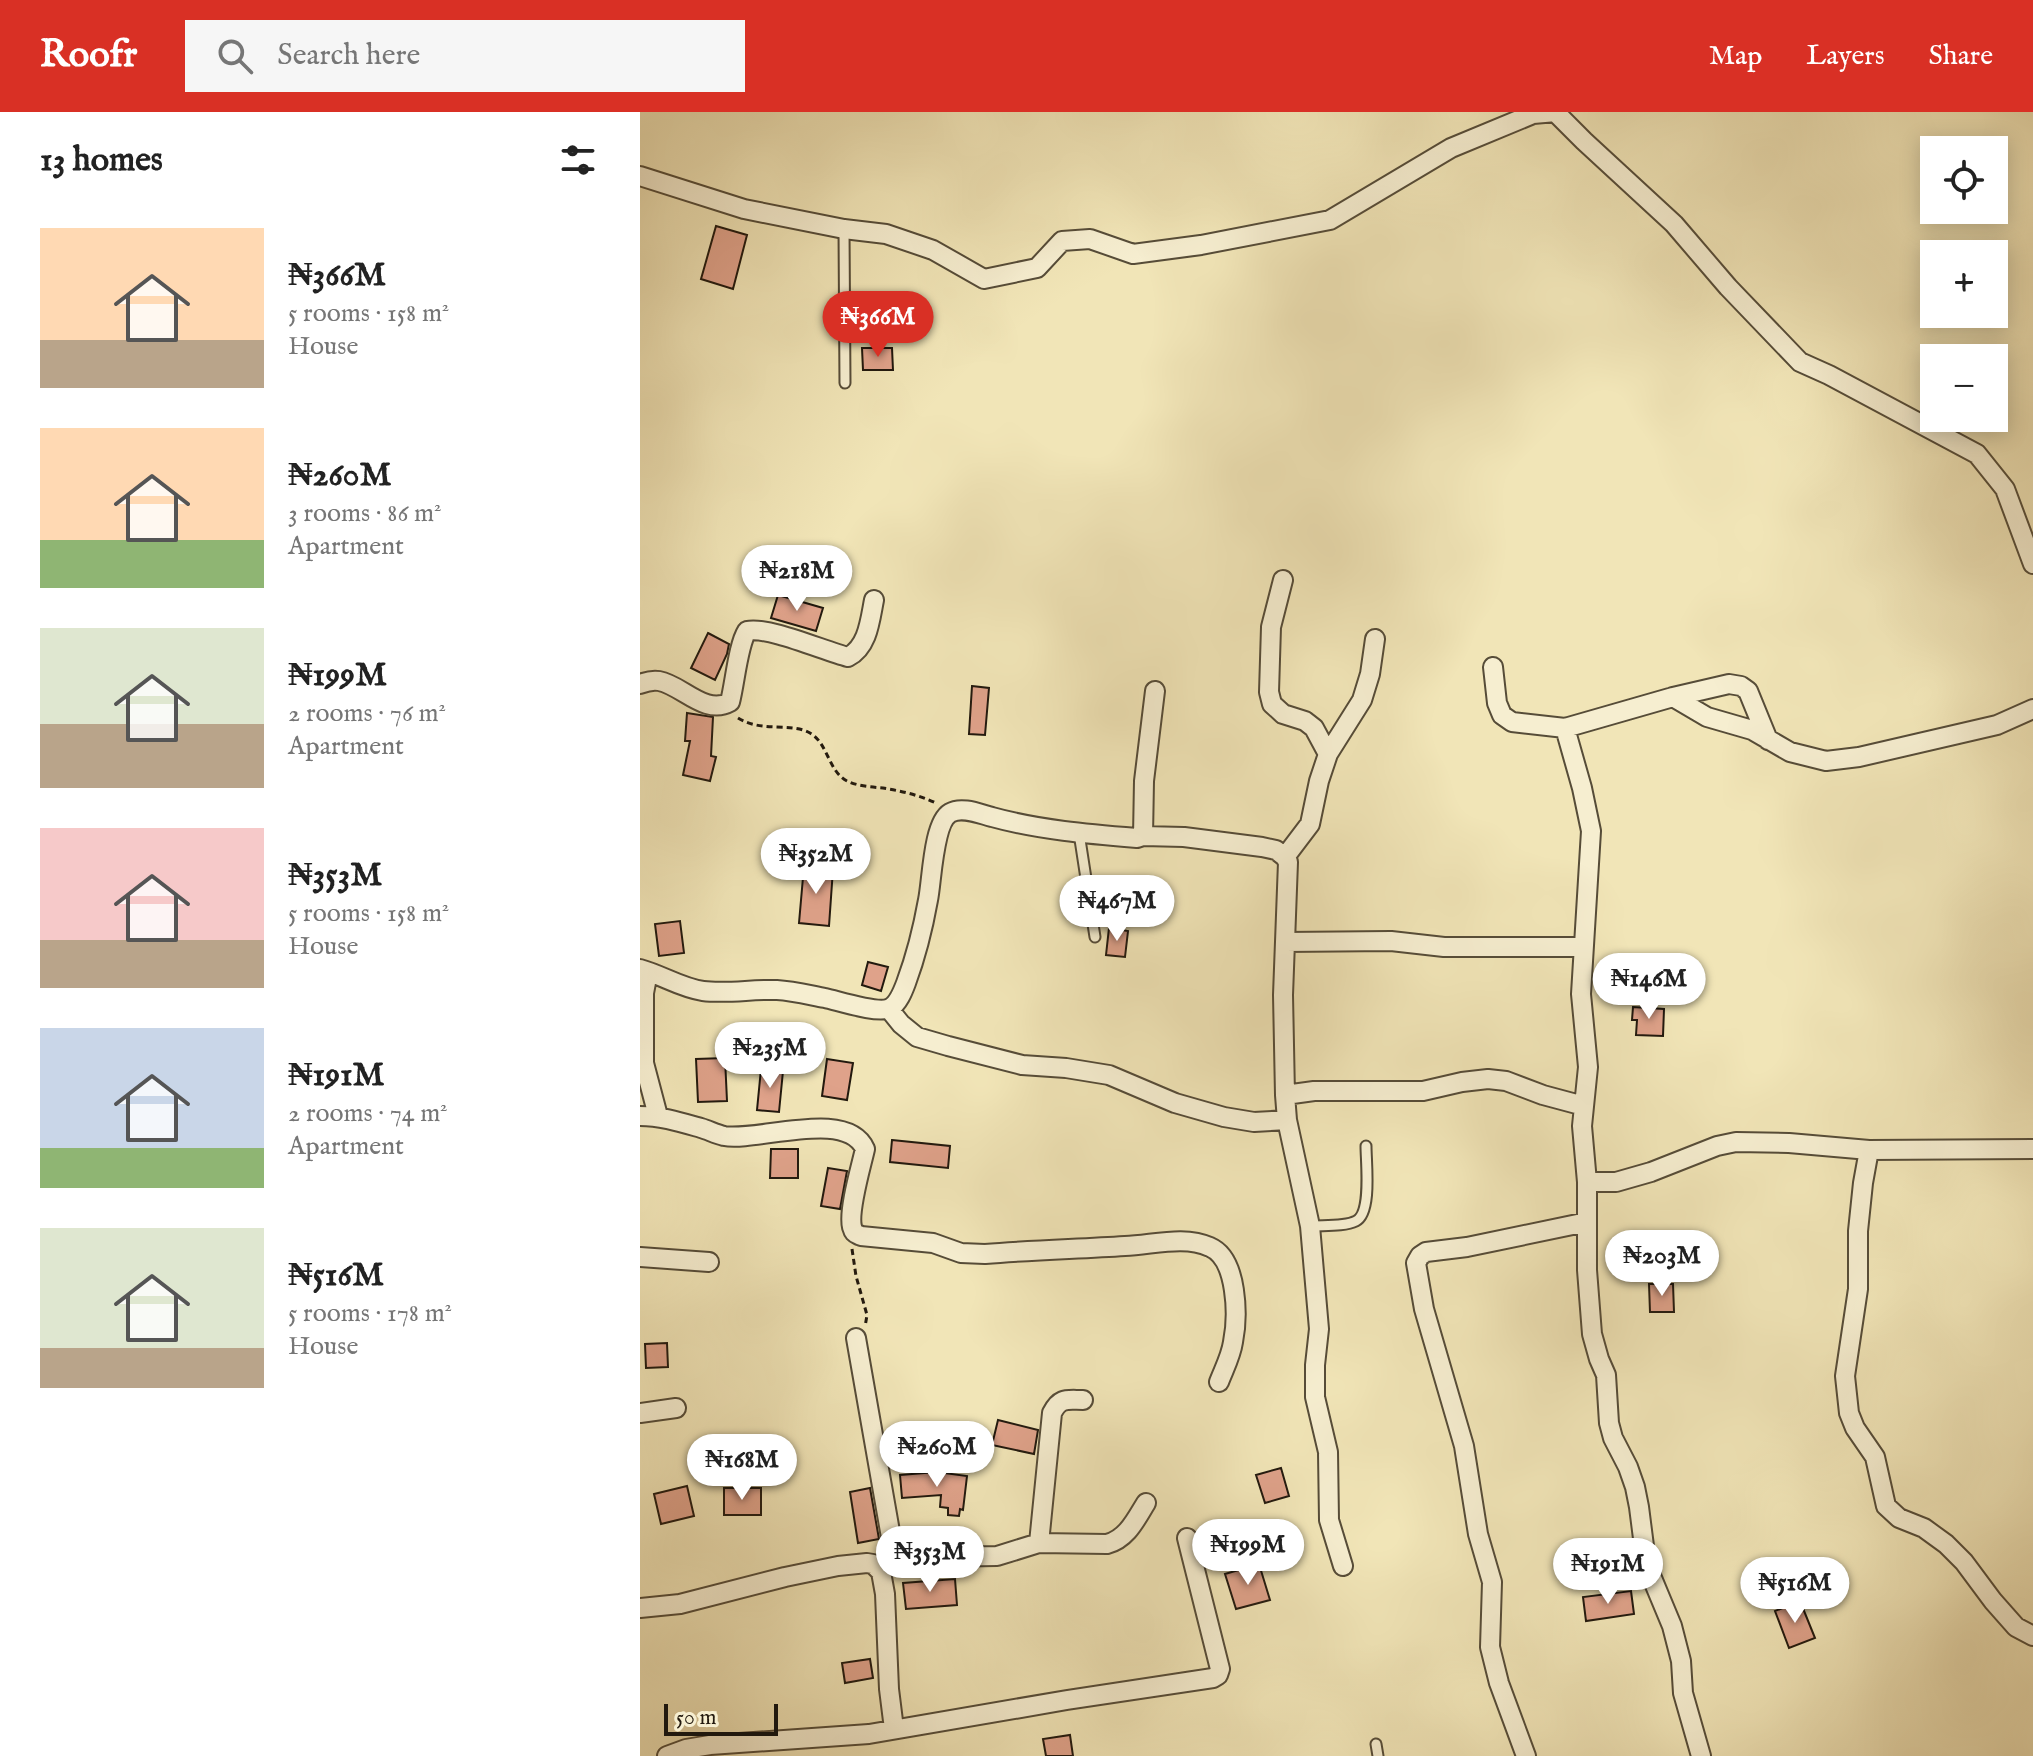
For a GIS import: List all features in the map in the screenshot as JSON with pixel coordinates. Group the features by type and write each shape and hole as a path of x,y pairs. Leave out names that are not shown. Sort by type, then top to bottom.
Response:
{"street":[{"path":"640,176 744,209 886,234 933,250 984,279 1037,268 1062,241 1090,239 1133,254 1201,245 1330,220 1451,148 1533,114 1555,112 1674,224 1728,287 1800,362 1977,454 2005,489 2033,564"},
{"path":"1283,580 1271,627 1269,692 1272,704 1283,714 1305,721 1314,728 1328,754"},
{"path":"640,684 660,681 710,705 722,707 730,702 743,636 747,631 753,629 778,635 848,657 860,649 869,627 874,600"},
{"path":"1285,857 1310,824 1328,754 1362,700 1370,674 1375,639"},
{"path":"1493,667 1497,703 1502,715 1512,722 1565,728 1729,684 1748,691 1768,740"},
{"path":"1143,836 1144,781 1155,691"},
{"path":"1673,697 1707,717 1752,730 1790,752 1826,761 1859,757 1997,725 2033,709"},
{"path":"1565,728 1591,831 1581,994 1588,1067 1582,1126 1592,1334 1606,1375 1609,1423 1635,1487 1645,1554 1672,1626 1681,1661 1683,1693 1701,1756"},
{"path":"1219,1382 1233,1344 1236,1313 1231,1276 1223,1256 1211,1247 1184,1240 985,1254 961,1253 933,1243 861,1236 852,1229 851,1215 865,1149 854,1135 839,1130 805,1128 748,1137 724,1136 649,1116 644,1063 644,970 682,986 705,991 779,990 889,1009 904,989 914,961 942,823 949,813 959,811 1079,833 1137,838 1184,837 1262,847 1276,850 1285,857 1288,862 1283,995 1287,1120 1310,1226 1319,1329 1315,1397 1328,1452 1329,1520 1343,1566"},
{"path":"1285,942 1391,941 1444,947 1583,947"},
{"path":"889,1009 917,1037 948,1046 1022,1065 1109,1075 1175,1103 1224,1117 1254,1122 1287,1120"},
{"path":"1285,1095 1314,1091 1423,1091 1488,1079 1506,1081 1584,1106"},
{"path":"1587,1182 1616,1182 1736,1142 1869,1150 2033,1149"},
{"path":"1869,1150 1858,1231 1858,1289 1845,1376 1849,1413 1855,1428 1875,1457 1886,1506 1899,1518 1924,1528 1946,1544 2016,1627 2033,1636"},
{"path":"1526,1756 1499,1683 1490,1647 1492,1582 1478,1534 1464,1446 1424,1309 1416,1263 1426,1252 1467,1247 1587,1222"},
{"path":"640,1257 709,1262"},
{"path":"856,1338 887,1563 883,1579 894,1729"},
{"path":"1039,1543 1052,1413 1063,1400 1083,1400"},
{"path":"640,1413 676,1408"},
{"path":"640,1608 680,1604 838,1566 936,1557 997,1556 1039,1543 1107,1544 1117,1541 1126,1533 1146,1503"},
{"path":"667,1756 710,1745 839,1737 1213,1678 1220,1669 1187,1538"}],"lane":[{"path":"844,229 845,383"},
{"path":"1079,833 1095,937"},
{"path":"1310,1226 1353,1223 1361,1218 1366,1208 1366,1146"},
{"path":"1376,1744 1378,1756"}],"path":[{"path":"722,707 745,722 760,727 797,729 810,733 822,745 836,772 845,780 925,797 949,813"},
{"path":"856,1234 852,1239 852,1252 867,1315 866,1323 856,1338"}],"building":[{"path":"716,226 747,235 733,289 701,279"},
{"path":"862,348 892,348 893,370 863,370"},
{"path":"778,595 823,608 816,631 771,618"},
{"path":"708,633 729,644 715,680 691,668"},
{"path":"972,686 989,688 985,735 969,734"},
{"path":"687,713 713,717 711,756 716,757 710,781 683,775 690,741 685,741"},
{"path":"804,866 833,869 829,926 799,923"},
{"path":"680,921 684,953 659,956 655,924"},
{"path":"1109,928 1128,931 1125,957 1106,955"},
{"path":"868,962 888,967 881,991 862,985"},
{"path":"1633,1007 1664,1009 1663,1036 1636,1035 1637,1020 1632,1020"},
{"path":"725,1058 727,1101 698,1102 696,1059"},
{"path":"827,1059 853,1063 847,1100 822,1096"},
{"path":"761,1069 783,1071 779,1112 757,1110"},
{"path":"892,1140 950,1146 948,1168 890,1162"},
{"path":"771,1149 798,1149 798,1178 770,1178"},
{"path":"828,1168 847,1171 840,1209 821,1206"},
{"path":"1649,1284 1673,1284 1674,1312 1650,1312"},
{"path":"667,1343 668,1367 646,1368 645,1344"},
{"path":"998,1420 1038,1430 1034,1454 992,1445"},
{"path":"1281,1468 1289,1496 1265,1503 1256,1475"},
{"path":"937,1472 967,1476 963,1510 960,1509 959,1516 948,1515 948,1508 940,1507 941,1495 902,1498 900,1475"},
{"path":"687,1486 694,1516 661,1524 654,1494"},
{"path":"724,1488 761,1488 761,1515 724,1515"},
{"path":"870,1488 879,1539 858,1543 850,1492"},
{"path":"1259,1564 1270,1600 1236,1609 1225,1574"},
{"path":"955,1579 957,1605 906,1609 903,1583"},
{"path":"1631,1591 1634,1614 1586,1621 1583,1597"},
{"path":"1800,1601 1815,1638 1789,1648 1775,1611"},
{"path":"870,1659 873,1678 845,1683 842,1663"},
{"path":"1070,1735 1073,1756 1046,1756 1043,1739"}]}
